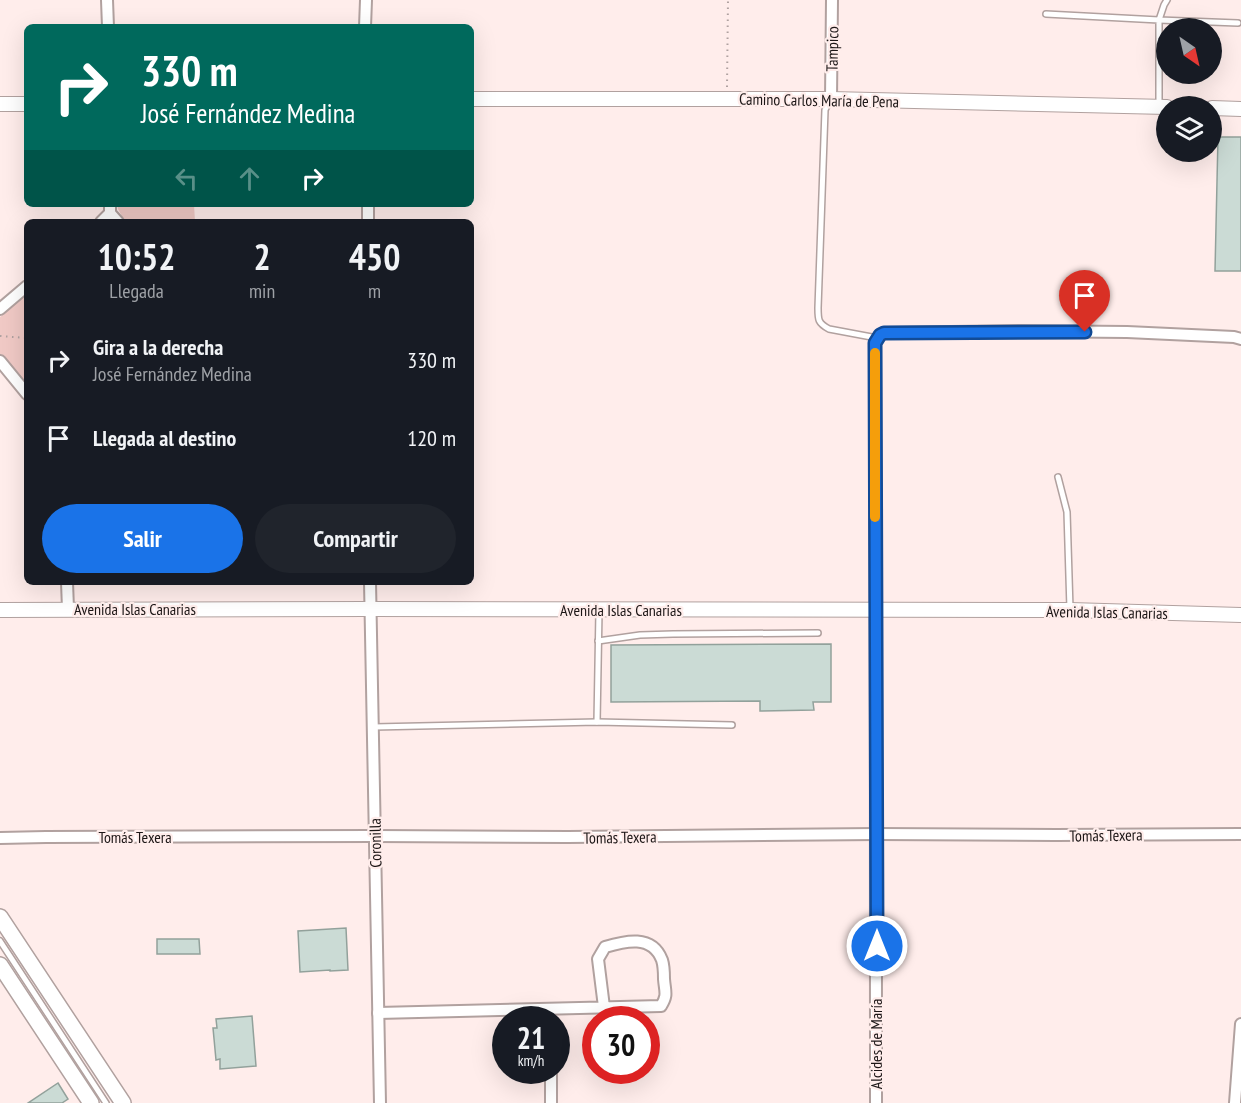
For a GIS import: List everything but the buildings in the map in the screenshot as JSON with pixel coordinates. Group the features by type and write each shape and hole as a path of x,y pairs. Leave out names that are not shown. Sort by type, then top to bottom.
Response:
{"main road":[{"path":"0,917 123,1103"},
{"path":"0,965 91,1103"}],"street":[{"path":"107,0 108,24"},
{"path":"365,24 366,0"},
{"name":"Tampico","path":"831,99 832,0"},
{"name":"Camino Carlos María de Pena","path":"474,99 831,99 1156,107"},
{"path":"0,104 24,104"},
{"path":"1222,108 1241,109"},
{"path":"0,309 24,289"},
{"path":"877,338 884,333 1021,331 1127,332 1241,339"},
{"name":"Alcides de María","path":"876,1103 875,343 877,338"},
{"path":"0,361 24,390"},
{"path":"67,585 68,609"},
{"name":"Coronilla","path":"370,585 380,1103"},
{"name":"Avenida Islas Canarias","path":"0,610 1070,610 1241,615"},
{"name":"Tomás Texera","path":"0,838 1241,834"},
{"path":"625,941 642,942 656,949 663,962 666,998 661,1006 604,1007 598,959 605,947 625,941"},
{"path":"378,1013 492,1010"},
{"path":"1235,1103 1240,1065 1241,1024"},
{"path":"551,1084 551,1103"}],"lane":[{"path":"1160,18 1167,0"},
{"path":"1046,14 1156,20"},
{"path":"1222,22 1238,23"},
{"path":"831,99 825,110 818,319 830,329 877,338"},
{"path":"1058,477 1067,512 1070,610"},
{"path":"597,722 599,610"},
{"path":"598,640 640,635 818,633"},
{"path":"372,727 597,722 732,725"},
{"path":"0,941 106,1103"}],"path":[{"path":"727,99 728,0"},
{"path":"0,336 24,338"}],"shaded area":[{"path":"118,207 194,207 195,219 123,219"},
{"path":"24,297 24,382 0,354 0,317"}],"slow traffic":[{"path":"875,353 875,517"}],"route":[{"path":"877,946 875,343 877,338 884,333 1085,332"}]}
